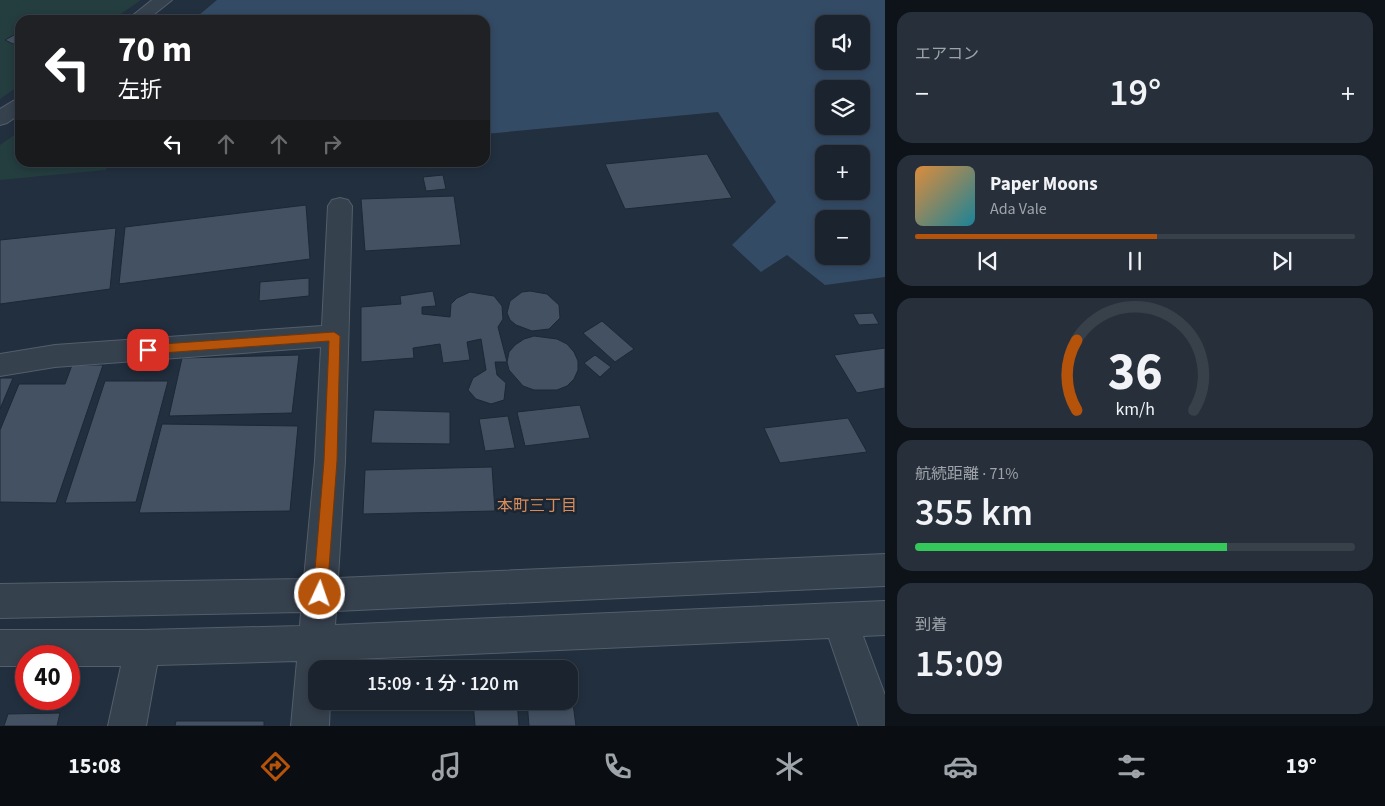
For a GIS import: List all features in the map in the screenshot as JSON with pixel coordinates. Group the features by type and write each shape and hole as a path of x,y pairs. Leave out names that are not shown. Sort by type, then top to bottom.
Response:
{"street":[{"path":"143,15 163,0"},
{"path":"0,119 15,108"},
{"path":"310,726 330,461 340,206"},
{"path":"0,366 55,356 334,336"},
{"path":"0,601 251,598 885,570"},
{"path":"0,648 143,648 315,643 885,618"},
{"path":"840,621 878,726"},
{"path":"127,726 143,648"}],"green space":[{"path":"0,0 141,0 119,15 15,15 15,88 0,99"},
{"path":"15,134 15,167 107,167 106,170 0,180 0,145"}],"water":[{"path":"217,0 885,0 885,277 825,285 787,255 761,272 732,245 776,202 718,112 490,134 490,15 199,15"}],"building":[{"path":"15,35 15,43 5,40"},
{"path":"707,154 732,198 625,209 605,164"},
{"path":"443,175 446,189 426,191 423,177"},
{"path":"454,196 461,245 365,251 361,199"},
{"path":"306,205 310,259 119,284 125,227"},
{"path":"116,228 110,289 0,304 0,240"},
{"path":"309,278 309,296 259,301 260,282"},
{"path":"433,291 436,306 422,307 422,314 450,317 451,304 457,298 470,292 494,296 502,306 503,319 498,327 507,362 495,362 497,375 506,383 504,400 491,404 476,399 468,390 473,378 486,370 481,339 467,342 470,360 443,363 440,344 413,348 414,358 361,362 361,307 401,304 400,296"},
{"path":"530,291 547,294 559,305 560,318 549,329 532,331 516,325 510,320 507,313 510,301 522,292"},
{"path":"873,313 879,324 859,325 853,314"},
{"path":"602,321 634,349 615,362 583,333"},
{"path":"534,336 557,339 567,344 574,352 578,361 578,370 574,379 567,386 557,390 534,390 523,386 509,370 507,362 509,352 524,339"},
{"path":"885,348 885,388 857,393 834,355"},
{"path":"299,355 292,413 169,416 182,358"},
{"path":"595,355 611,367 600,377 584,363"},
{"path":"72,365 103,365 56,503 0,502 0,430 19,384 65,384"},
{"path":"0,378 13,378 0,409"},
{"path":"105,381 168,381 136,502 65,503"},
{"path":"580,405 590,438 525,446 517,412"},
{"path":"374,410 450,412 450,444 371,443"},
{"path":"508,416 515,448 485,451 479,419"},
{"path":"848,418 867,452 780,463 764,428"},
{"path":"162,424 298,426 290,511 139,513"},
{"path":"492,467 495,511 363,514 365,470"},
{"path":"474,710 518,710 519,726 475,726"},
{"path":"528,710 574,710 576,726 529,726"},
{"path":"60,713 57,726 4,726 8,714"},
{"path":"176,721 264,721 264,726 175,726"}],"district":[{"name":"本町三丁目","path":"537,505"}],"route":[{"path":"148,350 334,336 330,461 320,594"}]}
